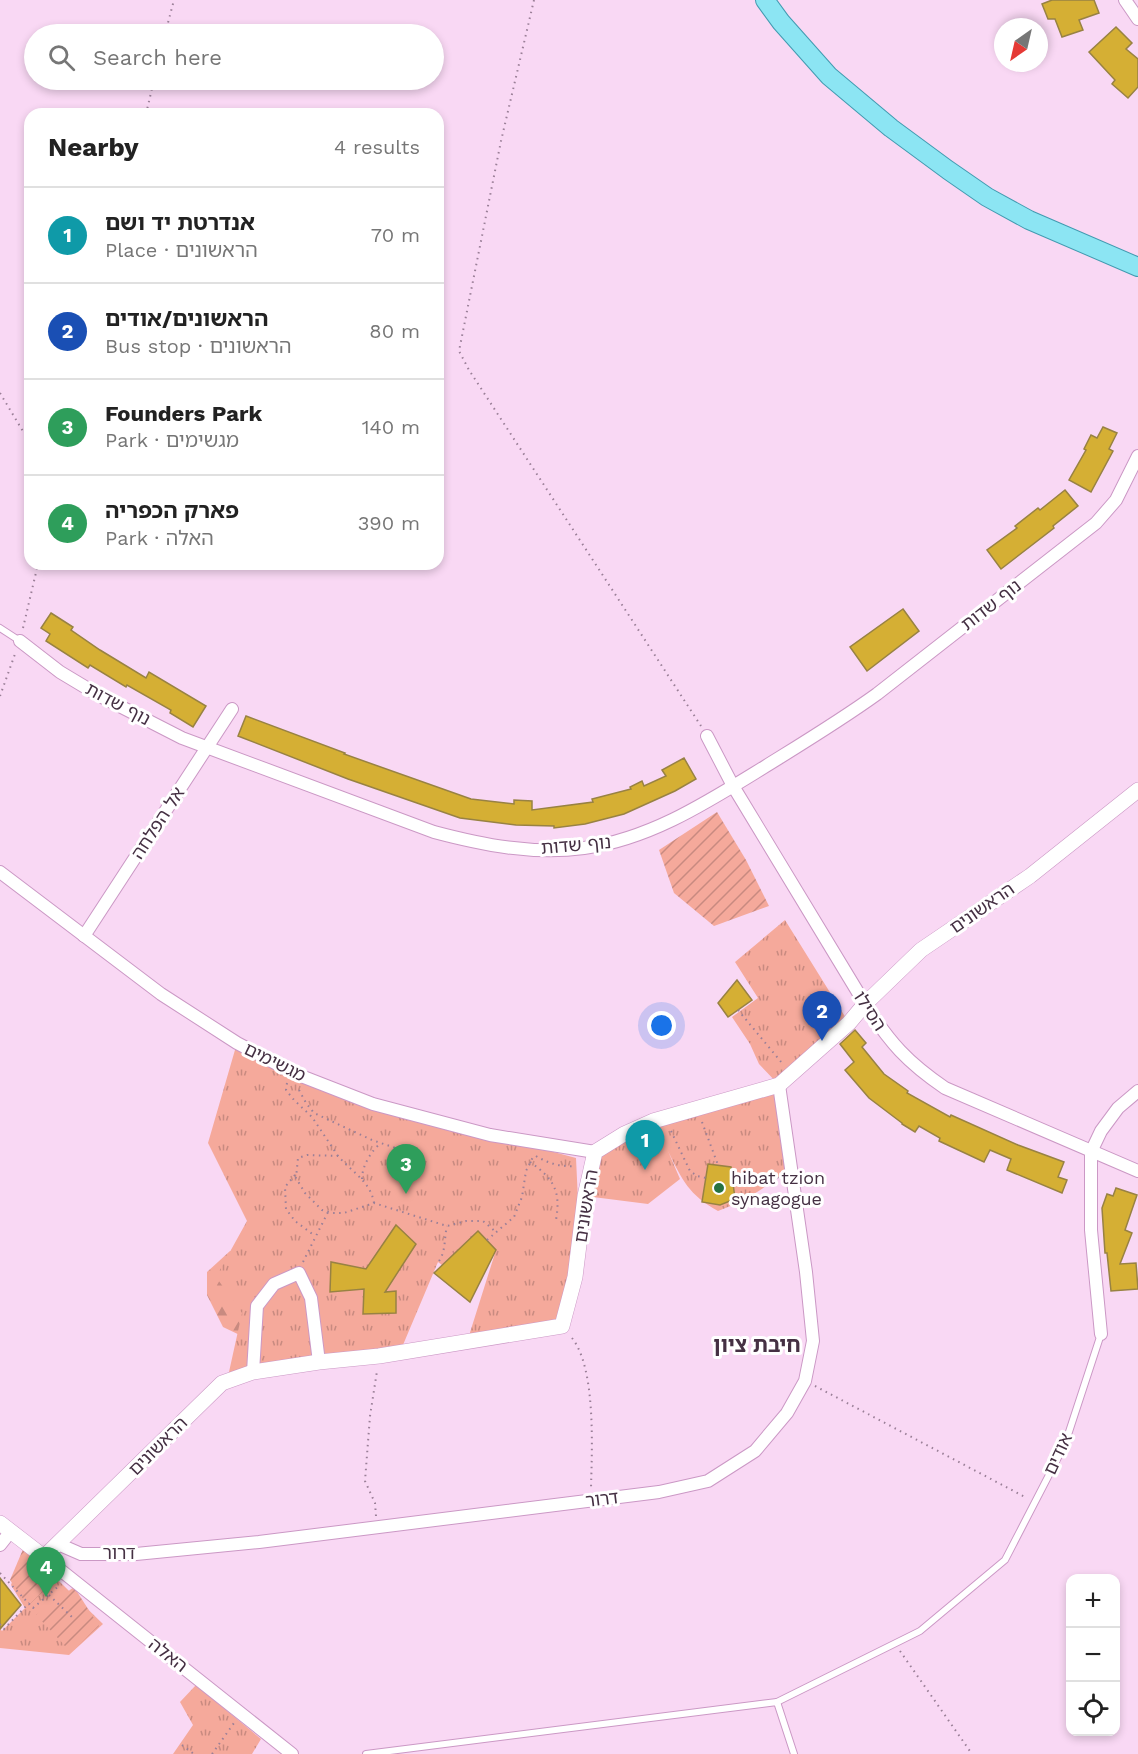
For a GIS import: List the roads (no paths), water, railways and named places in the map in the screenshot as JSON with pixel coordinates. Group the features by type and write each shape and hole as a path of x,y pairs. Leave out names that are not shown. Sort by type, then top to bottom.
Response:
{"main road":[{"path":"765,0 787,29 829,76 891,128 948,170 987,197 1029,220 1138,267"}],"street":[{"path":"1125,0 1138,19"},
{"name":"נוף שדות","path":"20,641 60,672 90,690 182,738 434,832 506,848 543,850 583,848 619,841 656,828 701,806 843,718 877,694 1096,523 1116,500 1138,456"},
{"name":"אל הפלחה","path":"84,936 231,710"},
{"name":"הסילו","path":"707,736 733,786 865,1004 900,1053 922,1073 945,1088 1138,1171"},
{"name":"הראשונים","path":"44,1557 222,1383 253,1372 379,1356 562,1326 575,1277 585,1196 596,1152 624,1134 666,1117 779,1085 849,1023 865,1004 921,950 1030,876 1138,790"},
{"name":"מגשימים","path":"0,872 161,994 237,1043 296,1074 373,1104 490,1135 596,1152"},
{"name":"דרור","path":"58,1544 81,1554 136,1554 259,1542 659,1492 708,1481 755,1451 787,1413 805,1381 813,1341 806,1272 779,1085"},
{"name":"אודים","path":"1101,1334 1090,1230 1091,1152 1101,1131 1118,1108 1138,1091"},
{"path":"253,1372 257,1305 274,1284 299,1273 311,1298 319,1362"},
{"path":"0,1545 5,1527 44,1557"},
{"name":"האלה","path":"44,1557 292,1754"}],"lane":[{"name":"נוף שדות","path":"0,628 20,641"},
{"name":"אודים","path":"366,1754 777,1702 920,1631 1005,1560 1065,1444 1101,1334"},
{"path":"777,1702 794,1754"}],"place":[{"name":"הראשונים/אודים","path":"822,1041"},
{"name":"אנדרטת יד ושם","path":"645,1170"},
{"name":"hibat tzion synagogue","path":"719,1188"},
{"name":"Founders Park","path":"406,1194"},
{"name":"פארק הכפריה","path":"46,1597"}],"district":[{"name":"חיבת ציון","path":"757,1345"}]}
